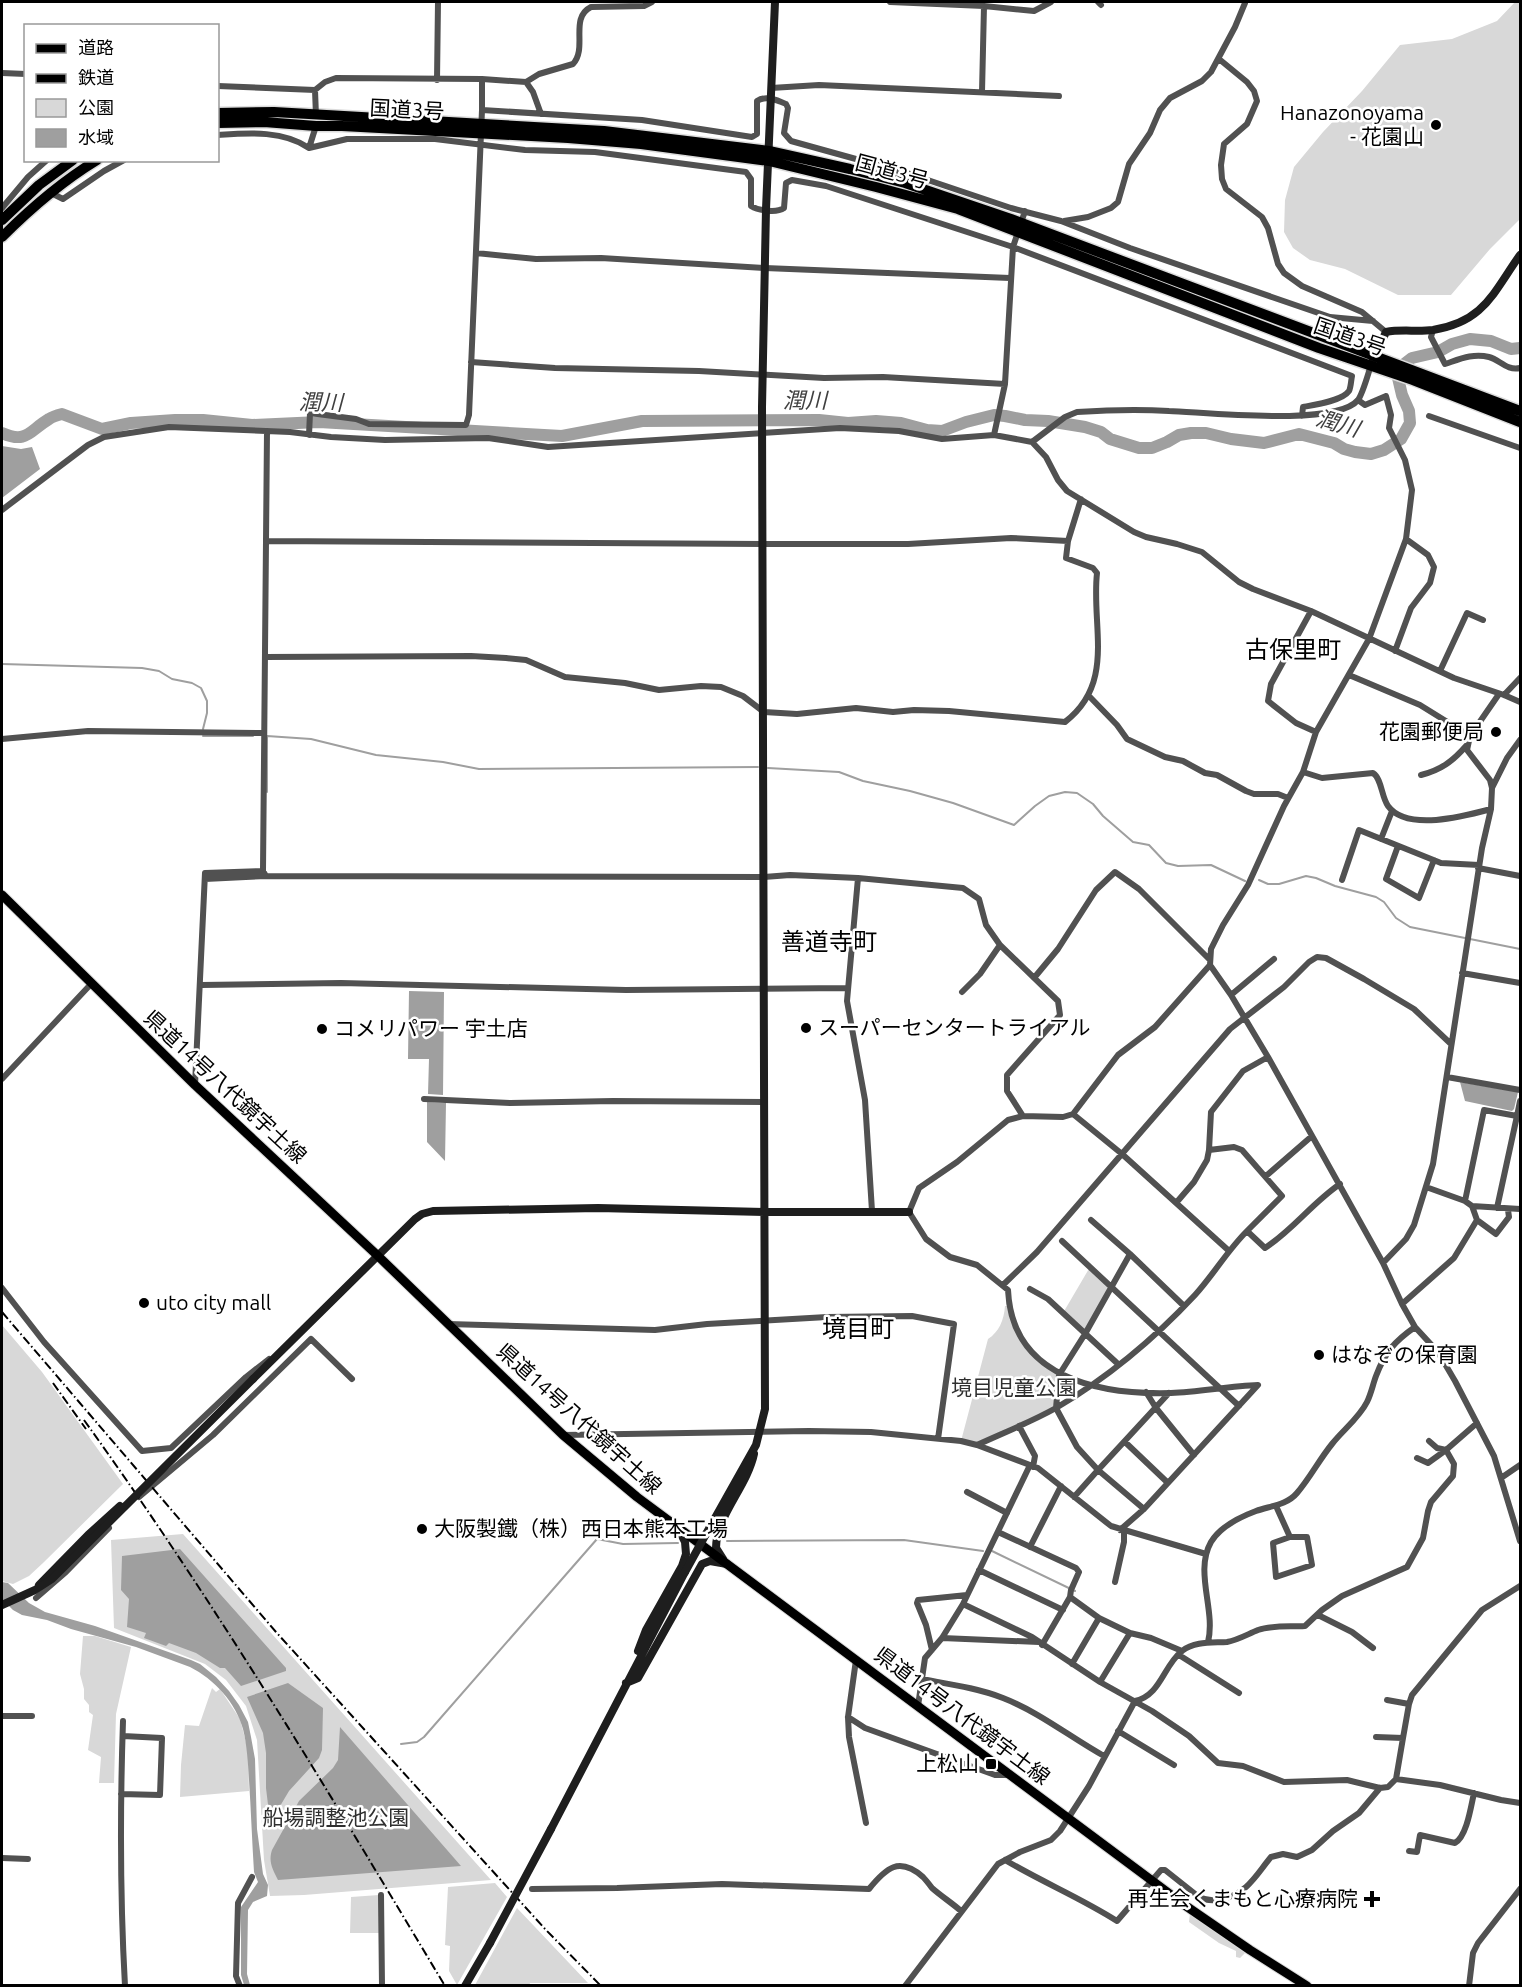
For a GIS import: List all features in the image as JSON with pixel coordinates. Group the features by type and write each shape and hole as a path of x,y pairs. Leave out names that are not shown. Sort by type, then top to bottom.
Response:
{"highway":[{"name":"国道3号","path":"219,113 274,112 316,121"},
{"name":"国道3号","path":"219,123 316,121 481,134 604,131 769,156 905,183 1416,377 1521,411"},
{"path":"2,220 39,185 70,162"},
{"path":"2,237 68,178 94,162"},
{"name":"国道3号","path":"1416,377 1521,422"}],"main road":[{"name":"県道14号八代鏡宇土線","path":"2,895 195,1085 377,1255 563,1435 678,1528 1151,1880 1250,1950 1307,1986"}],"street":[{"path":"437,80 438,2"},
{"path":"219,86 315,90 325,82 336,78 482,79 526,82 538,74 565,67 577,60 579,31 585,10 591,7 644,6 652,2"},
{"path":"727,1564 717,1552 718,1531 751,1467 765,1408 762,375 775,2"},
{"path":"890,2 984,6 1034,11 1051,2"},
{"path":"1061,221 1088,217 1111,208 1118,202 1129,164 1150,133 1160,110 1170,98 1203,81 1211,72 1247,2"},
{"path":"981,92 984,6"},
{"path":"1219,59 1247,82 1254,91 1257,101 1247,124 1224,144 1221,165 1222,180 1226,189 1262,217 1268,228 1278,264 1284,273 1302,286 1362,312 1386,332 1432,333 1475,315 1492,296 1521,255"},
{"path":"2,73 24,74"},
{"path":"309,433 310,413 356,419 369,424 466,425 469,415 482,79"},
{"path":"526,82 533,92 541,114"},
{"path":"771,88 819,85 1059,96"},
{"path":"309,148 316,121 315,90"},
{"path":"482,110 642,120 752,138 757,134 757,101 770,98 786,104 788,108 784,133 791,141 910,174 1061,221 1130,248 1330,317 1373,321"},
{"path":"219,135 248,133 273,135 302,143 309,148 347,139 435,139 481,134 525,150 595,152 746,172 751,179 752,206 755,209 766,210 779,211 784,208 786,183 792,180 826,186 1014,247 1353,376 1349,391 1330,401 1303,407 1302,416"},
{"path":"2,208 28,177 45,162"},
{"path":"50,193 63,200 120,162"},
{"path":"995,432 1005,384 1010,278 1014,247 1025,211"},
{"path":"476,253 536,259 601,258 765,268 1010,278"},
{"path":"1032,442 1065,417 1077,412 1166,410 1228,415 1302,416 1343,409 1358,400 1386,332"},
{"path":"1432,333 1445,364 1477,355 1490,357 1515,369 1521,368"},
{"path":"471,362 555,368 699,371 824,378 883,377 1005,384"},
{"path":"909,1212 919,1188 957,1162 1008,1120 1023,1116 1063,1117 1073,1114 1118,1055 1155,1027 1210,963 1211,949 1248,885 1288,798 1303,772 1316,732 1369,639 1406,539 1412,490 1405,460 1389,428 1391,415 1386,396 1365,405 1358,400"},
{"path":"1429,416 1521,448"},
{"path":"2,510 88,445 104,437 169,427 309,433 385,440 488,438 548,447 840,428 899,431 942,440 995,432 1032,442 1046,457 1058,480 1067,491 1134,532 1202,552 1239,582 1311,611 1440,671 1521,702"},
{"path":"264,874 267,431"},
{"path":"265,657 471,656 526,660 565,677 625,683 659,690 700,686 721,687 743,696 764,712 797,714 856,708 893,712 914,710 961,712 1065,722 1075,715 1089,696 1097,670 1099,653 1094,592 1097,573 1093,568 1066,558 1068,541 1081,499"},
{"path":"266,541 763,544 908,544 1011,538 1068,541"},
{"path":"1395,651 1411,608 1430,583 1434,567 1428,555 1406,539"},
{"path":"1311,611 1270,684 1268,700 1296,723 1316,732"},
{"path":"1440,671 1467,613 1483,620"},
{"path":"1349,675 1419,705 1470,736"},
{"path":"1421,775 1438,770 1456,758 1502,694 1521,678"},
{"path":"1089,696 1127,739 1165,757 1183,761 1205,773 1217,775 1254,794 1278,794 1288,798"},
{"path":"2,739 88,731 264,733"},
{"path":"1492,788 1507,758 1521,740"},
{"path":"1383,1263 1406,1239 1414,1225 1433,1164 1479,867 1491,809 1491,780 1467,750 1466,745"},
{"path":"1303,772 1322,778 1373,773 1378,778 1381,794 1392,811 1417,820 1444,819 1491,809"},
{"path":"1381,839 1392,811"},
{"path":"1342,880 1359,830 1441,863 1479,867 1521,876"},
{"path":"1398,846 1386,879 1419,898 1434,860"},
{"path":"1034,978 1058,949 1096,890 1115,872 1139,890 1210,963 1268,1057 1340,1184 1383,1263 1402,1305 1415,1327 1438,1352 1477,1423 1494,1456 1521,1541"},
{"path":"195,1085 206,873 764,877 790,875 858,878 963,888 979,899 986,925 1000,945 1058,1001 1061,1010 1060,1015 1007,1075 1007,1091 1023,1116"},
{"path":"858,878 848,1001 865,1100 872,1211"},
{"path":"963,992 980,974 1000,945"},
{"path":"1003,1285 1036,1252 1230,1029 1284,987 1317,957 1326,958 1414,1009 1452,1044"},
{"path":"1231,995 1274,958"},
{"path":"1462,973 1521,983"},
{"path":"201,985 340,983 626,990 848,988"},
{"path":"2,1079 92,984"},
{"path":"1176,1203 1207,1161 1211,1112 1243,1071 1268,1057"},
{"path":"1447,1077 1521,1090"},
{"path":"424,1099 510,1103 765,1102"},
{"path":"1497,1208 1518,1129 1521,1101"},
{"path":"1465,1201 1484,1110 1518,1116"},
{"path":"1073,1114 1122,1154 1228,1250"},
{"path":"1266,1176 1312,1136"},
{"path":"977,1444 1056,1408 1093,1385 1160,1331 1225,1259 1228,1250 1282,1196 1242,1150 1234,1147 1209,1150"},
{"path":"1247,1231 1265,1248 1278,1240 1322,1197 1340,1184"},
{"path":"1426,1187 1465,1201 1472,1206 1521,1209"},
{"path":"1472,1206 1477,1220 1496,1234 1509,1217 1508,1210"},
{"path":"36,1594 377,1255 423,1214 433,1211 598,1208 765,1212 909,1212"},
{"path":"909,1212 931,1243 950,1257 977,1265 1008,1290 1010,1311 1015,1328 1027,1347 1059,1375 1074,1381 1113,1389 1146,1392 1169,1393 1258,1385 1122,1530"},
{"path":"1091,1220 1184,1306"},
{"path":"1402,1305 1454,1258 1477,1220"},
{"path":"1062,1241 1239,1406"},
{"path":"1130,1254 1086,1334 1059,1375 1056,1408 1077,1447 1098,1470 1144,1509"},
{"path":"2,1288 44,1342 142,1451 171,1448 246,1377 295,1338"},
{"path":"1030,1290 1047,1299 1118,1364"},
{"path":"447,1324 655,1330 707,1324 827,1317 912,1316 954,1324 938,1439"},
{"path":"1208,1642 1211,1620 1206,1582 1206,1554 1211,1542 1226,1527 1255,1512 1276,1506 1296,1494 1332,1444 1367,1402 1384,1359 1395,1341 1415,1327"},
{"path":"2,1605 36,1594 66,1572 134,1502 213,1435 311,1339 352,1379"},
{"path":"1146,1392 1194,1455"},
{"path":"1074,1497 1169,1393"},
{"path":"1417,1458 1428,1463 1477,1423"},
{"path":"918,1706 925,1658 942,1638 963,1604 1032,1466 1035,1456 1019,1426"},
{"path":"563,1435 799,1431 871,1432 957,1440 977,1444 1032,1466 1061,1486 1110,1526 1206,1554"},
{"path":"905,1986 998,1864 1051,1840 1069,1819 1135,1701 1149,1695 1158,1686 1180,1653 1208,1642 1228,1641 1269,1627 1305,1626 1342,1596 1407,1568 1424,1538 1431,1502 1453,1476 1454,1464 1446,1450 1437,1448 1429,1441"},
{"path":"1125,1442 1168,1483"},
{"path":"465,1986 551,1829 685,1572 756,1445"},
{"path":"1501,1478 1521,1465"},
{"path":"1030,1547 1061,1486"},
{"path":"967,1492 1007,1513"},
{"path":"36,1594 88,1534 126,1499"},
{"path":"1276,1506 1290,1537"},
{"path":"635,1666 637,1653 646,1630 682,1566 686,1554 685,1542 678,1528"},
{"path":"1115,1582 1124,1542 1122,1530"},
{"path":"998,1532 1076,1568 1079,1572 1063,1610 1040,1643"},
{"path":"1290,1537 1307,1537 1312,1565 1276,1577 1273,1543 1290,1537"},
{"path":"626,1683 638,1678 702,1564 710,1561 727,1564"},
{"path":"979,1570 1063,1610"},
{"path":"963,1604 1032,1637 1100,1682 1135,1701 1189,1736 1218,1763 1243,1766 1284,1782 1347,1780 1380,1788 1388,1787 1396,1779 1412,1695 1482,1611 1521,1586"},
{"path":"932,1650 918,1600 967,1595"},
{"path":"1070,1597 1099,1618 1130,1633 1151,1638 1180,1653 1239,1694"},
{"path":"1318,1615 1352,1632 1373,1648"},
{"path":"1072,1664 1099,1618"},
{"path":"1100,1682 1130,1633"},
{"path":"942,1638 1040,1643"},
{"path":"856,1660 848,1717 849,1737 866,1823"},
{"path":"921,1679 1004,1698 1104,1756"},
{"path":"1387,1700 1409,1704"},
{"path":"2,1716 32,1716"},
{"path":"848,1717 865,1728 995,1775 1010,1775"},
{"path":"123,1721 120,1810 125,1986"},
{"path":"1118,1731 1174,1765"},
{"path":"121,1794 160,1795 162,1738 123,1736"},
{"path":"1376,1737 1402,1738"},
{"path":"1396,1779 1424,1782 1521,1803"},
{"path":"1005,1860 1090,1904 1117,1921 1161,1870 1165,1870 1205,1900 1220,1900 1236,1895 1252,1883 1271,1857 1283,1854 1297,1857 1312,1850 1333,1831 1359,1813 1380,1788"},
{"path":"1409,1851 1417,1852 1420,1835 1458,1842 1468,1818 1474,1793"},
{"path":"2,1858 28,1859"},
{"path":"532,1889 722,1884 869,1889 889,1868 898,1865 907,1867 923,1877 931,1887 962,1911"},
{"path":"240,1986 236,1976 238,1903 252,1877"},
{"path":"1469,1986 1473,1953 1478,1943 1521,1889"},
{"path":"381,1895 382,1986"}],"green space":[{"path":"1515,2 1520,2 1520,219 1490,249 1451,295 1398,295 1345,269 1310,260 1293,248 1284,232 1285,200 1294,167 1400,45 1452,39 1497,21"},
{"path":"1090,1267 1112,1288 1085,1334 1063,1313"},
{"name":"境目児童公園","path":"1005,1306 1009,1306 1027,1347 1059,1375 1056,1408 977,1445 961,1441 988,1339 1000,1325"},
{"path":"2,1325 42,1372 123,1484 29,1576 13,1584 2,1581"},
{"name":"船場調整池公園","path":"183,1534 491,1880 270,1896 264,1860 257,1740 246,1706 226,1680 205,1664 114,1628 111,1540"},
{"path":"83,1636 95,1636 131,1647 116,1714 114,1783 99,1783 101,1757 88,1750 93,1715 89,1712 89,1705 84,1699 80,1674"},
{"path":"212,1688 216,1692 220,1689 240,1719 248,1750 249,1791 180,1797 185,1725 199,1726"},
{"path":"495,1883 507,1897 457,1985 449,1971 450,1946 445,1945 448,1887"},
{"path":"379,1895 379,1933 350,1933 351,1897"},
{"path":"517,1908 588,1983 530,1983 529,1986 475,1985"},
{"path":"1190,1913 1245,1953 1240,1958 1236,1957 1236,1951 1219,1943 1189,1922"}],"water":[{"path":"2,446 21,449 32,447 40,469 2,498"},
{"path":"409,991 444,992 443,1095 428,1094 429,1059 408,1059"},
{"path":"1460,1082 1518,1092 1514,1109 1512,1111 1465,1101"},
{"path":"427,1102 446,1103 445,1161 427,1142"},
{"path":"180,1549 286,1668 286,1671 241,1686 225,1668 220,1668 196,1653 169,1643 166,1646 144,1638 146,1633 127,1627 129,1599 121,1590 122,1556"},
{"path":"2,1582 8,1583 29,1603 45,1612 95,1626 200,1664 216,1677 239,1705 248,1722 255,1759 257,1829 263,1874 268,1885 267,1896 253,1902 248,1910 247,1974 250,1985 244,1985 241,1975 241,1907 258,1882 254,1872 246,1748 243,1729 235,1710 215,1685 190,1667 136,1647 47,1620 22,1615 2,1599"},
{"path":"288,1683 323,1708 322,1750 319,1758 289,1791 267,1828 269,1813 263,1733 247,1697"},
{"path":"340,1727 461,1866 278,1880 271,1862 272,1850 299,1801 333,1768 338,1760"}],"waterway":[{"name":"潤川","path":"2,433 23,437 50,418 62,414 102,429 131,423 203,420 252,425 319,422 562,436 642,421 819,420 848,423 876,421 942,431 994,415 1085,427 1101,432 1110,439 1139,448 1152,448 1179,435 1191,433 1206,433 1264,443 1299,434 1334,443 1344,449 1371,454 1384,450 1401,439 1410,423 1409,411 1398,378 1403,365 1412,358 1438,352 1452,344 1470,339 1491,341 1511,349 1520,348"},
{"path":"2,664 142,668 159,671 172,679 192,683 201,688 207,701 203,729"},
{"path":"203,736 253,736"},
{"path":"267,792 267,736 311,739 376,755 443,762 479,769 758,767"},
{"path":"768,768 839,772 863,781 953,803 1014,825 1049,796 1065,792 1077,793 1093,804 1103,816 1133,842 1149,845 1166,863 1178,866 1211,865 1245,881"},
{"path":"1259,880 1268,884 1279,884 1306,876 1316,878 1335,886 1376,897 1384,902 1396,918 1410,927 1520,949"},
{"path":"401,1744 417,1742 424,1737 597,1539 623,1544 678,1543"},
{"path":"727,1541 904,1540 983,1551"},
{"path":"992,1551 1075,1591"}],"railway":[{"path":"2,1312 276,1632 546,1930 601,1986"},
{"path":"53,1383 86,1429"},
{"path":"84,1420 180,1558 225,1628 315,1771 445,1986"}],"place":[{"name":"Hanazonoyama - 花園山","path":"1436,125"},
{"name":"花園郵便局","path":"1496,732"},
{"name":"スーパーセンタートライアル","path":"806,1028"},
{"name":"コメリパワー 宇土店","path":"322,1029"},
{"name":"uto city mall","path":"144,1303"},
{"name":"はなぞの保育園","path":"1319,1355"},
{"name":"大阪製鐵（株）西日本熊本工場","path":"422,1529"},
{"name":"上松山","path":"991,1764"},
{"name":"再生会くまもと心療病院","path":"1372,1899"}],"district":[{"name":"古保里町","path":"1293,650"},
{"name":"善道寺町","path":"829,942"},
{"name":"境目町","path":"858,1329"}]}
